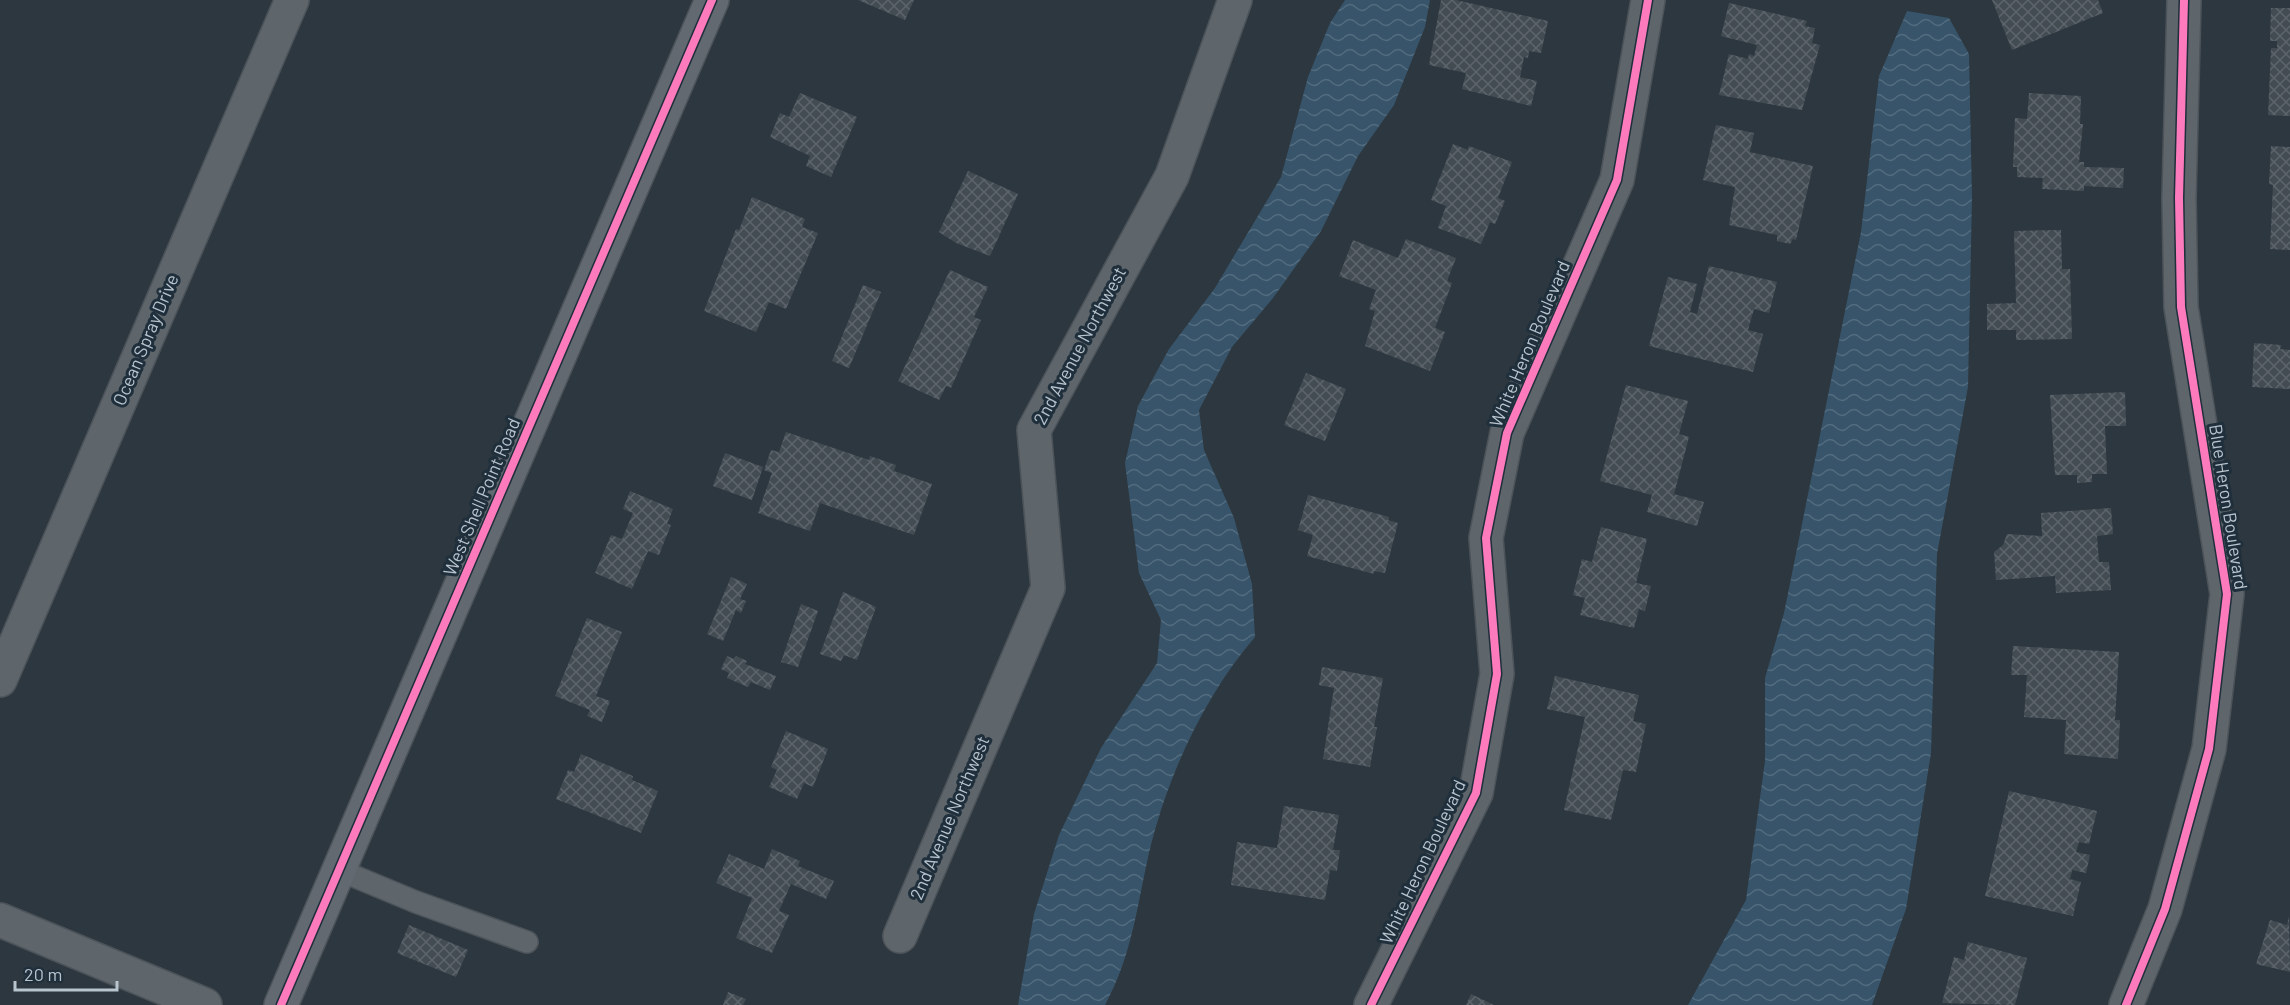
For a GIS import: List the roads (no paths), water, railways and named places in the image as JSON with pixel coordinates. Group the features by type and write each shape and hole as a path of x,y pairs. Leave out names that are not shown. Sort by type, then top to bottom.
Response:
{"street":[{"name":"Ocean Spray Drive","path":"0,680 292,0"},
{"name":"West Shell Point Road","path":"281,1005 712,0"},
{"name":"2nd Avenue Northwest","path":"900,936 1048,588 1034,430 1172,176 1235,0"},
{"name":"White Heron Boulevard","path":"1371,1005 1476,793 1497,674 1486,538 1507,433 1617,180 1648,0"},
{"name":"Blue Heron Boulevard","path":"2126,1005 2165,909 2209,749 2227,594 2181,307 2180,198 2184,0"},
{"path":"0,920 205,1005"}],"lane":[{"path":"339,870 416,902 527,942"}],"water":[{"path":"1345,0 1430,0 1425,27 1394,105 1358,156 1321,231 1273,298 1232,347 1199,410 1204,450 1234,518 1252,584 1255,637 1219,685 1177,767 1149,853 1128,949 1105,1005 1018,1005 1034,914 1059,835 1101,748 1157,663 1161,620 1139,573 1125,463 1138,406 1169,349 1215,288 1281,177 1308,77 1330,23"},
{"path":"1907,11 1949,18 1969,54 1972,198 1968,387 1937,554 1931,753 1906,909 1872,1005 1688,1005 1746,900 1765,761 1765,678 1784,613 1861,232 1879,76"}]}
